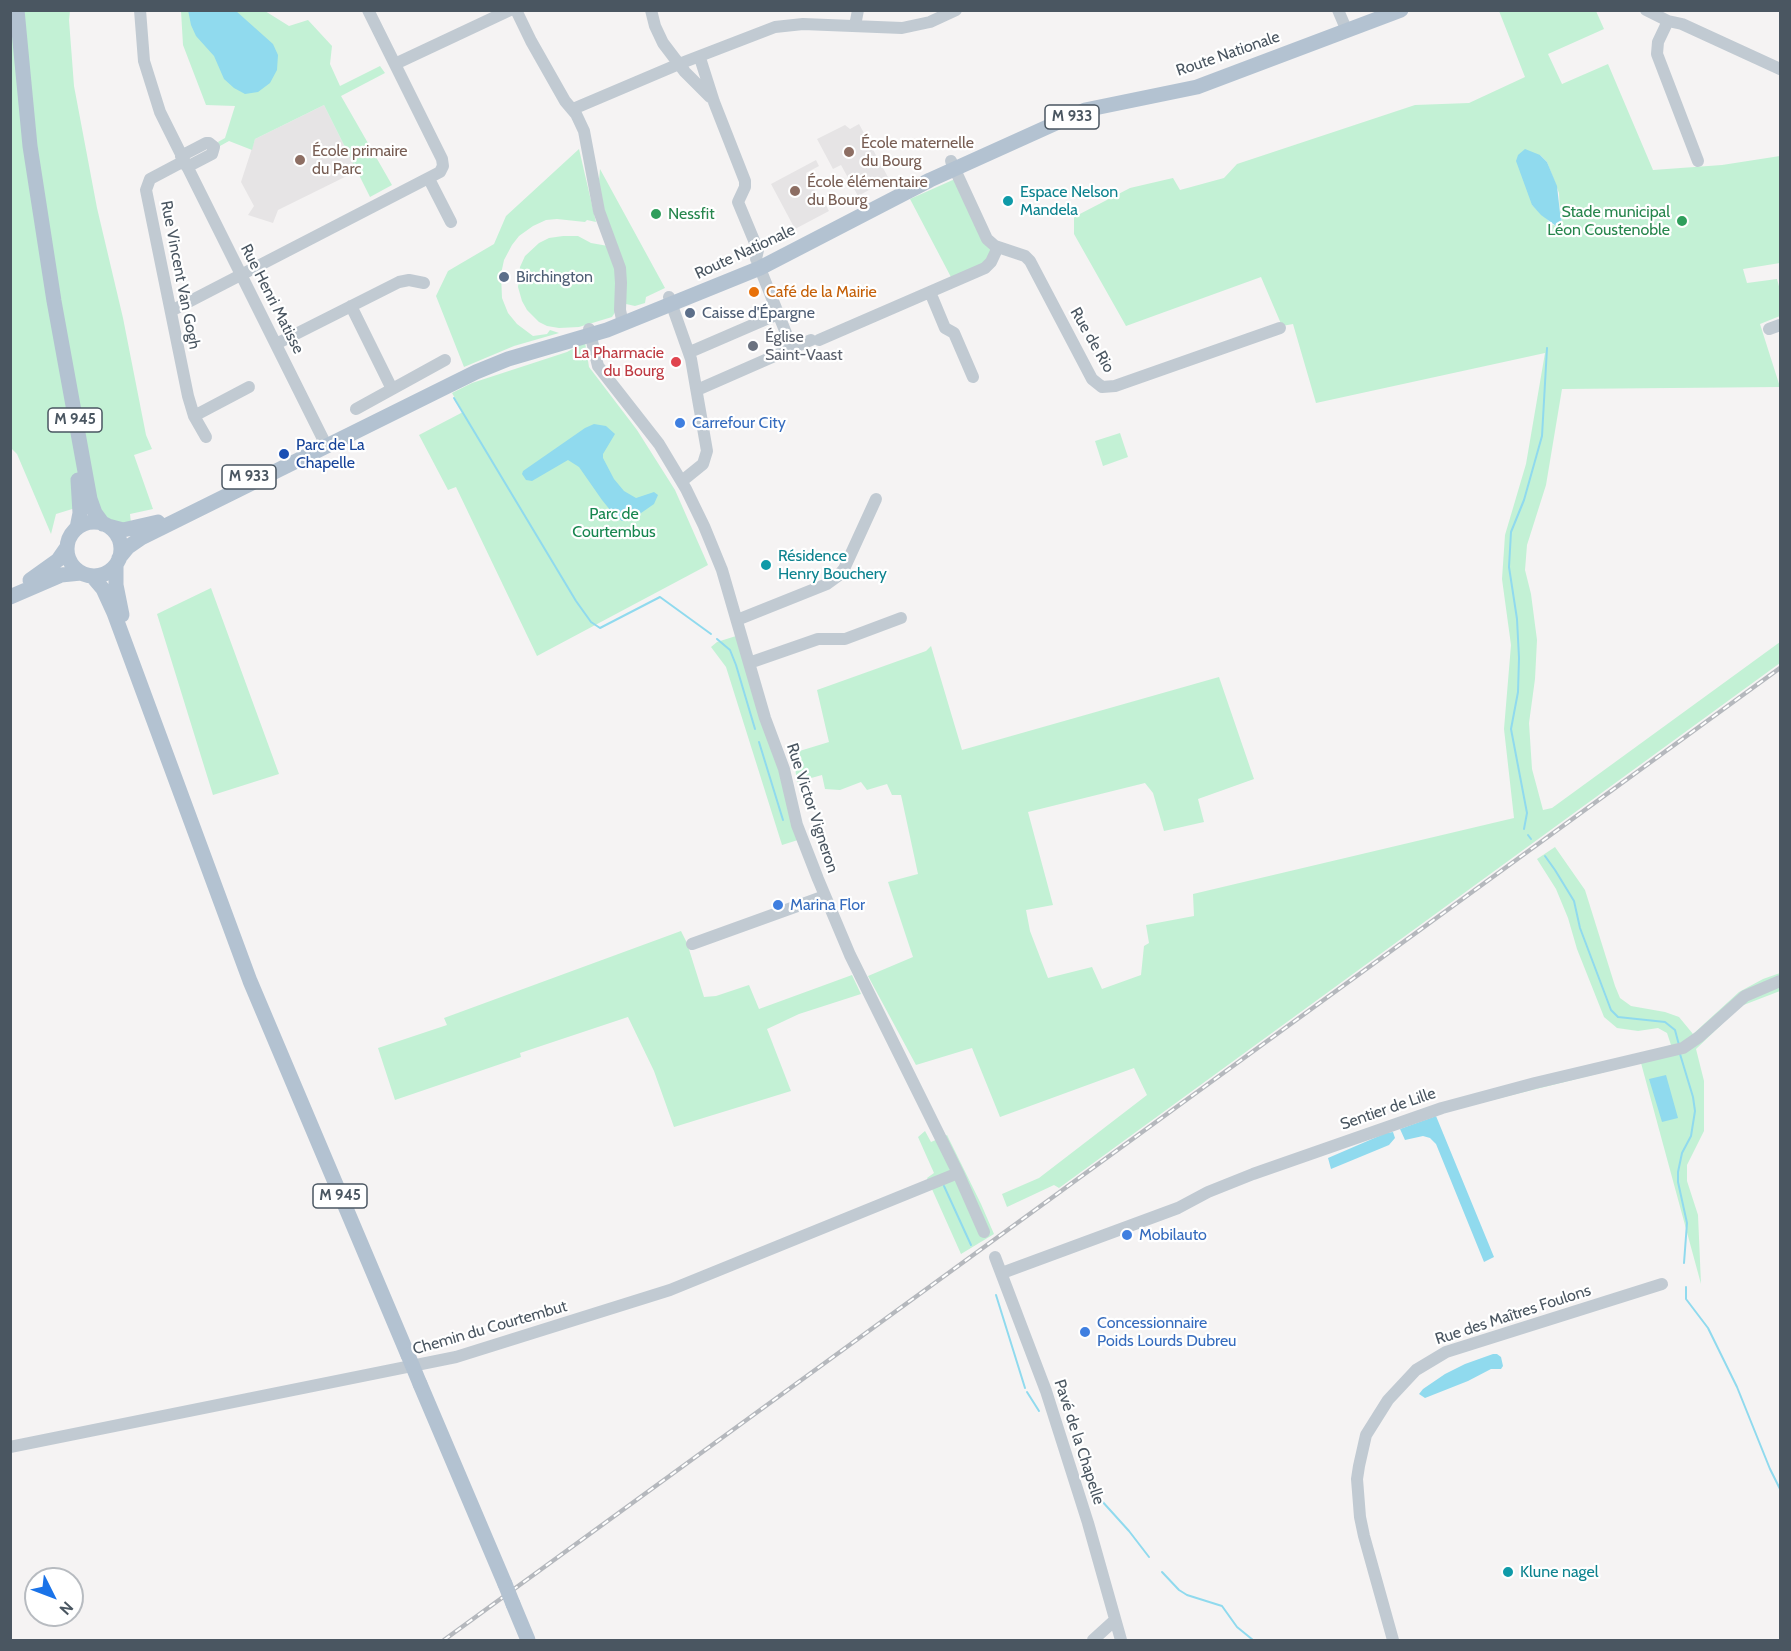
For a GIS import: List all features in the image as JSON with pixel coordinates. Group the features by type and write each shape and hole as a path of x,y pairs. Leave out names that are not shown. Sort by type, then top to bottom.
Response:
{"main road":[{"name":"M 945","path":"17,10 31,156 56,313 90,499 95,513 105,525"},
{"name":"Route Nationale","path":"105,525 123,530 159,522 476,372 622,320 758,264 870,210 1014,131 1090,101 1194,78 1380,10"},
{"name":"Route Nationale","path":"1343,22 1401,10"},
{"name":"M 945","path":"56,313 62,378 80,492 77,528"},
{"name":"Route Nationale","path":"118,561 128,546 141,538 326,443"},
{"path":"10,591 51,566 61,557 77,528 91,522 105,525 118,538 121,548 118,561 107,573 61,575 10,597"},
{"path":"67,547 70,562 87,574"},
{"name":"M 945","path":"118,561 115,579 120,607 154,704 171,763"},
{"name":"M 945","path":"87,574 103,589 114,613 243,964 528,1641"}],"street":[{"name":"Rue Henri Matisse","path":"140,10 144,61 163,120 326,443"},
{"path":"171,311 440,172 443,166 442,159 368,10"},
{"path":"395,64 510,10"},
{"path":"516,10 562,97 573,110 584,131 599,211 620,268 622,320"},
{"path":"651,10 657,31 679,64 714,102"},
{"path":"855,26 858,10"},
{"path":"573,110 679,64 782,26 802,24 910,27 930,22 956,10"},
{"path":"1646,10 1780,69"},
{"path":"1668,21 1657,46 1657,54 1698,160"},
{"path":"700,58 714,102 744,177 744,189 733,197 731,205 792,348"},
{"name":"Rue Vincent Van Gogh","path":"184,161 153,177 146,186 186,385 194,416 206,437"},
{"path":"697,390 986,268 998,247 987,239 953,165"},
{"path":"429,179 451,222"},
{"name":"Rue de Rio","path":"998,247 1025,256 1030,261 1092,379 1101,387 1115,386 1280,328"},
{"path":"276,344 399,282 409,280 424,283"},
{"path":"930,292 945,328 954,333 973,377"},
{"path":"670,301 690,352 707,455 700,467 682,481"},
{"path":"351,306 392,389"},
{"path":"690,352 778,314"},
{"name":"Rue Victor Vigneron","path":"590,332 600,369 649,430 682,481 714,547 765,718 784,768 797,825 855,966 958,1173 984,1232"},
{"path":"356,409 445,360"},
{"path":"194,416 249,387"},
{"path":"736,620 827,584 838,576 844,569 876,500"},
{"path":"749,663 818,639 845,639 901,618"},
{"path":"692,944 825,896"},
{"name":"Sentier de Lille","path":"1002,1273 1173,1209 1245,1176 1442,1108 1556,1077 1678,1050 1694,1041 1745,996 1780,981"},
{"name":"Chemin du Courtembut","path":"10,1447 456,1358 670,1290 958,1173"},
{"name":"Pavé de la Chapelle","path":"995,1257 1046,1391 1088,1523 1121,1641"},
{"name":"Rue des Maîtres Foulons","path":"1394,1641 1364,1536 1357,1479 1366,1435 1388,1400 1416,1370 1446,1352 1662,1284"},
{"path":"1093,1641 1115,1620"}],"shaded area":[{"name":"École primaire du Parc","path":"324,105 357,171 278,210 273,223 248,215 254,206 241,182 255,139"},
{"name":"École maternelle du Bourg","path":"859,124 889,179 858,196 841,165 833,169 817,139 845,125 850,129"},
{"name":"École élémentaire du Bourg","path":"816,160 819,166 806,173 819,199 822,198 829,211 795,229 771,184"}],"green space":[{"path":"11,11 70,11 74,86 97,208 123,318 146,435 152,449 134,455 153,509 130,514 131,523 113,524 101,513 95,502 56,514 51,534 17,454 11,448"},
{"path":"181,11 265,11 289,26 308,20 332,46 330,64 340,86 380,66 385,73 341,96 392,185 370,197 324,105 255,139 252,150 229,141 220,146 218,142 225,138 235,106 206,105 183,45"},
{"path":"1499,11 1596,11 1604,29 1548,54 1562,84 1608,64 1653,170 1722,165 1780,156 1780,263 1743,269 1747,283 1777,279 1780,290 1780,316 1760,324 1780,387 1562,389 1546,485 1527,545 1525,570 1531,594 1537,640 1529,723 1532,769 1543,810 1552,808 1780,642 1780,663 1059,1188 1054,1185 1007,1207 1002,1194 1039,1178 1147,1095 1134,1068 1000,1117 972,1048 916,1065 868,976 913,957 888,882 918,874 901,795 892,795 887,784 867,790 861,782 840,790 825,789 822,775 797,782 793,753 829,742 817,690 926,651 931,646 962,750 1219,677 1254,779 1198,799 1204,822 1164,831 1153,793 1145,783 1028,812 1053,905 1026,910 1030,931 1048,978 1092,967 1102,989 1141,975 1144,946 1149,943 1146,925 1194,916 1193,894 1514,818 1504,729 1511,645 1502,579 1505,535 1526,464 1545,353 1316,403 1293,324 1282,326 1261,277 1126,326 1074,234 1074,217 1130,188 1173,178 1180,190 1224,178 1237,164 1415,105 1469,103 1525,77","holes":["1540,155 1547,162 1559,193 1563,227 1553,225 1532,205"]},
{"path":"579,149 596,222 557,219 546,220 533,226 519,236 512,245 504,260 501,274 502,298 508,313 517,324 533,336 547,334 550,330 559,333 514,346 464,367 436,296 448,271 494,244 506,216"},
{"path":"600,169 665,288 646,297 645,303 635,306 626,304 603,209 599,181"},
{"path":"955,179 992,251 986,263 952,279 910,199"},
{"path":"578,236 591,243 608,246 616,273 616,311 612,317 579,327 559,328 539,322 527,310 518,287 520,267 525,256 539,243 549,238"},
{"name":"Parc de Courtembus","path":"585,342 589,367 637,430 675,490 708,565 537,656 456,487 448,490 419,435 463,412 452,393 472,383 567,352"},
{"path":"1120,433 1128,457 1103,466 1095,441"},
{"path":"211,588 279,774 213,795 157,614"},
{"path":"736,636 777,755 798,840 782,845 726,667 711,647 717,642"},
{"path":"1555,847 1585,890 1615,986 1620,998 1631,1006 1679,1017 1693,1034 1739,992 1780,973 1780,991 1741,1006 1696,1049 1704,1081 1704,1131 1687,1165 1687,1181 1698,1215 1701,1284 1641,1063 1448,1111 1671,1045 1667,1033 1658,1028 1638,1031 1617,1028 1604,1017 1556,889 1537,859"},
{"path":"681,931 704,997 716,996 749,985 759,1009 852,975 861,994 799,1014 767,1029 791,1091 674,1127 654,1071 628,1017 520,1053 521,1057 395,1100 378,1048 447,1025 444,1018"},
{"path":"925,1131 931,1142 947,1135 994,1234 961,1254 927,1178 934,1173 918,1137"}],"water":[{"path":"188,10 236,11 273,44 278,55 277,70 270,83 258,92 245,94 234,88 224,79 214,56 196,36"},
{"path":"1525,149 1540,155 1547,162 1557,186 1563,227 1560,229 1532,205 1516,161 1518,155"},
{"path":"594,424 606,426 615,434 603,458 614,479 624,491 636,498 654,492 658,495 654,504 631,520 622,521 615,516 579,467 568,460 532,481 526,480 522,474 523,471"},
{"path":"1666,1075 1678,1118 1662,1122 1649,1079"},
{"path":"1436,1116 1494,1257 1484,1262 1436,1144 1430,1138 1423,1136 1405,1140 1400,1129"},
{"path":"1393,1132 1395,1138 1389,1145 1331,1169 1328,1158"},
{"path":"1493,1354 1501,1357 1503,1366 1501,1369 1491,1369 1425,1398 1419,1394 1445,1374"}],"waterway":[{"path":"1524,829 1527,813 1511,729 1518,692 1519,658 1517,619 1509,567 1511,532 1524,500 1542,436 1547,348"},
{"path":"454,398 576,601 591,622 600,628 660,597 711,634"},
{"path":"717,639 730,650 755,729"},
{"path":"759,742 783,820"},
{"path":"1528,835 1531,839"},
{"path":"1545,856 1574,901 1580,928 1611,1010 1618,1017 1665,1022 1675,1030 1679,1045"},
{"path":"1680,1054 1695,1111 1691,1136 1682,1153 1678,1172 1687,1223 1684,1263"},
{"path":"944,1186 971,1245"},
{"path":"1686,1287 1686,1299 1708,1328 1737,1387 1780,1489"},
{"path":"996,1295 1025,1388"},
{"path":"1027,1392 1039,1411"},
{"path":"1091,1489 1149,1557"},
{"path":"1162,1572 1187,1595 1222,1606 1237,1627 1253,1640"}],"railway":[{"path":"444,1640 1780,668"}],"place":[{"name":"École maternelle du Bourg","path":"849,152"},
{"name":"École primaire du Parc","path":"300,160"},
{"name":"École élémentaire du Bourg","path":"795,191"},
{"name":"Espace Nelson Mandela","path":"1008,201"},
{"name":"Nessfit","path":"656,214"},
{"name":"Stade municipal Léon Coustenoble","path":"1682,221"},
{"name":"Birchington","path":"504,277"},
{"name":"Café de la Mairie","path":"754,292"},
{"name":"Caisse d'Épargne","path":"690,313"},
{"name":"Église Saint-Vaast","path":"753,346"},
{"name":"La Pharmacie du Bourg","path":"676,362"},
{"name":"Carrefour City","path":"680,423"},
{"name":"Parc de La Chapelle","path":"284,454"},
{"name":"Résidence Henry Bouchery","path":"766,565"},
{"name":"Marina Flor","path":"778,905"},
{"name":"Mobilauto","path":"1127,1235"},
{"name":"Concessionnaire Poids Lourds Dubreu","path":"1085,1332"},
{"name":"Klune nagel","path":"1508,1572"}]}
